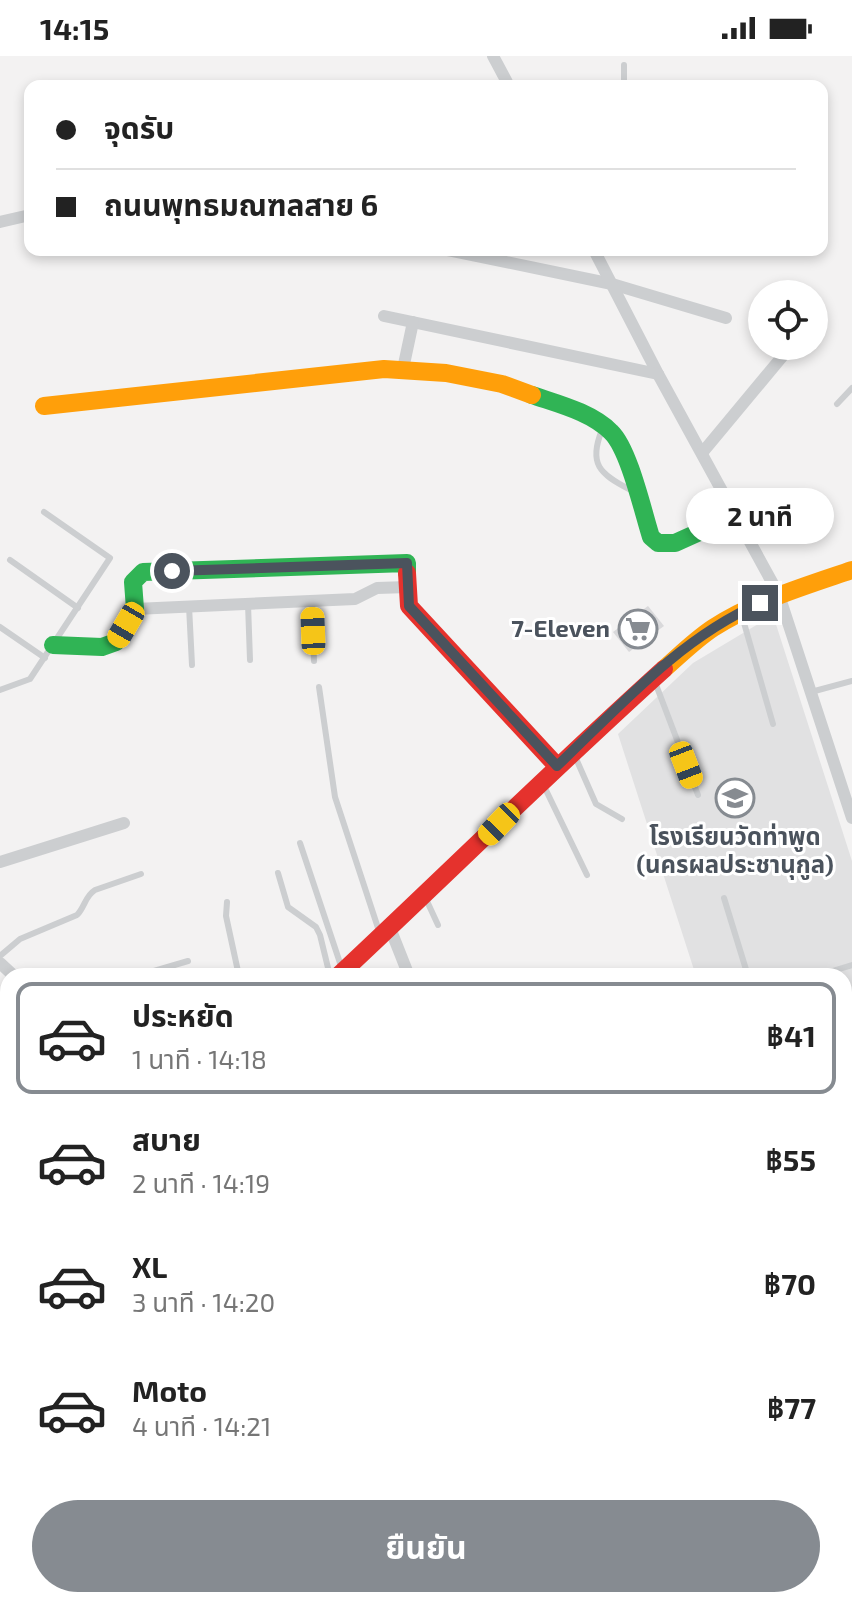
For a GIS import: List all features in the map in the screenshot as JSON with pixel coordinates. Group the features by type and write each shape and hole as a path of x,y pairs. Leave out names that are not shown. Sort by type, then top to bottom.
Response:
{"street":[{"path":"493,56 506,80"},
{"path":"0,222 24,216"},
{"path":"477,256 612,284 726,318"},
{"path":"597,256 779,595 852,818"},
{"path":"384,316 658,374"},
{"path":"403,369 413,322"},
{"path":"702,453 779,360"},
{"path":"44,406 403,369 446,373 502,384 561,404 604,425 612,432 624,453 651,537 664,545 737,515"},
{"path":"49,652 102,647 116,642 135,609 133,582 143,572 407,563 409,606 557,766"},
{"path":"345,968 653,676 717,624 779,595 851,574"},
{"path":"135,609 355,599 377,588 408,587"},
{"path":"0,862 124,823"},
{"path":"386,932 405,968"}],"lane":[{"path":"624,65 624,80"},
{"path":"837,404 852,388"},
{"path":"604,425 595,457 601,470 610,479 636,492"},
{"path":"0,690 30,679 110,558 44,512"},
{"path":"10,560 78,608"},
{"path":"312,601 314,661"},
{"path":"248,604 250,660"},
{"path":"189,606 192,665"},
{"path":"741,612 773,724"},
{"path":"0,627 49,652"},
{"path":"653,676 698,795"},
{"path":"811,692 852,681"},
{"path":"319,687 335,797 386,932"},
{"path":"573,751 596,804 622,819"},
{"path":"541,781 587,875"},
{"path":"300,843 335,968"},
{"path":"278,873 288,907 316,927 334,968"},
{"path":"0,956 20,939 77,915 89,894 95,890 141,874"},
{"path":"425,895 438,925"},
{"path":"724,898 746,968"},
{"path":"227,902 226,916 237,968"},
{"path":"164,968 188,961"}],"shaded area":[{"name":"โรงเรียนวัดท่าพูด (นครผลประชานุกูล)","path":"773,615 852,861 852,968 693,968 618,734 693,663"}],"building":[{"name":"7-Eleven","path":"648,606 664,626 629,652 613,632"}],"traffic: fast":[{"path":"532,395 584,414 603,425 618,440 640,497 651,537 658,543 675,543 737,515"},
{"path":"53,645 102,647 116,642 135,609 133,582 143,572 407,563 407,573"}],"traffic: slow":[{"path":"44,406 384,369 446,373 502,384 532,395"},
{"path":"664,669 729,618 781,595 852,570"}],"traffic: jam":[{"path":"407,573 409,606 557,766"},
{"path":"346,968 664,669"}],"place":[{"name":"7-Eleven","path":"638,629"},
{"name":"โรงเรียนวัดท่าพูด (นครผลประชานุกูล)","path":"735,798"}],"route":[{"path":"172,571 407,563 409,606 557,766 696,640 717,624 760,603"}]}
